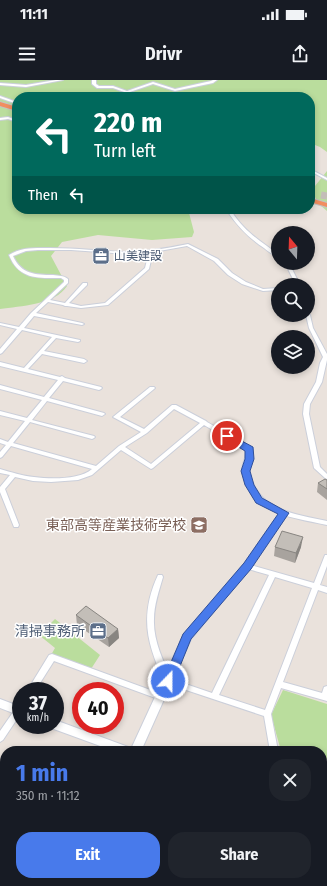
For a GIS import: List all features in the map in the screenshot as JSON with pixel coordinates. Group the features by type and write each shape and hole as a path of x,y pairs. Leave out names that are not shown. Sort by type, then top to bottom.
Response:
{"highway":[{"path":"0,104 12,108"},
{"path":"0,111 12,115"},
{"path":"315,193 321,195"},
{"path":"315,201 327,205"}],"street":[{"path":"0,84 26,86 61,80"},
{"path":"94,80 94,84 98,87 113,87 127,92 153,83 175,90 212,82 215,80"},
{"path":"0,97 12,101"},
{"path":"0,119 8,118 12,119"},
{"path":"315,173 327,179"},
{"path":"231,214 249,237 271,250"},
{"path":"0,352 33,314 48,301 66,280 62,277 34,275 24,272 12,260 11,255 26,250 54,249 145,252 188,245 216,260 230,274 244,283 263,290 271,289"},
{"path":"48,301 65,305 90,307 106,304 147,268 149,260 145,252"},
{"path":"65,305 85,284"},
{"path":"33,314 82,324"},
{"path":"310,322 311,328 326,357 323,363 319,382 307,404 306,420 317,468 327,477"},
{"path":"1,324 78,341"},
{"path":"26,370 55,336"},
{"path":"0,343 7,344"},
{"path":"42,352 84,361"},
{"path":"0,364 99,388"},
{"path":"0,456 62,378"},
{"path":"0,387 102,414"},
{"path":"145,432 116,417 152,388"},
{"path":"0,470 42,480 62,480 90,474 121,447 145,432 174,406 250,449 250,459 245,471 249,485 259,500 284,513 327,523"},
{"path":"0,413 92,437"},
{"path":"121,447 151,467 204,422"},
{"path":"0,441 96,468"},
{"path":"14,474 1,489 16,525"},
{"path":"138,746 187,637 247,566 284,513"},
{"path":"273,746 267,714 317,587 327,557"},
{"path":"247,566 272,575 327,590"},
{"path":"215,696 272,575"},
{"path":"160,577 148,624 152,642 168,681 267,714"},
{"path":"37,682 52,657 161,697"},
{"path":"279,684 325,698 327,689"},
{"path":"0,703 12,707"},
{"path":"0,738 12,721"},
{"path":"64,728 113,746"}],"green space":[{"path":"0,80 327,80 327,152 315,145 315,92 12,92 12,214 189,214 194,232 192,237 152,240 98,235 62,242 51,256 67,286 54,297 46,301 36,304 0,309"},
{"path":"327,171 327,211 320,205 315,197 315,186"},
{"path":"55,619 100,655 91,669 51,655 55,648 39,635"},
{"path":"283,690 327,704 327,746 280,746 271,715"}],"building":[{"path":"97,248 106,248 104,254 94,253"},
{"path":"325,479 327,480 327,489 318,483"},
{"path":"282,531 303,537 296,553 275,547"},
{"path":"86,606 118,629 108,638 76,615"}],"tunnel":[{"path":"321,195 327,196"}],"place":[{"name":"山美建設","path":"101,256"},
{"name":"東部高等産業技術学校","path":"199,525"},
{"name":"清掃事務所","path":"98,631"}],"route":[{"path":"168,681 187,637 247,566 284,513 259,500 249,485 245,471 250,459 250,449 227,436"}]}
